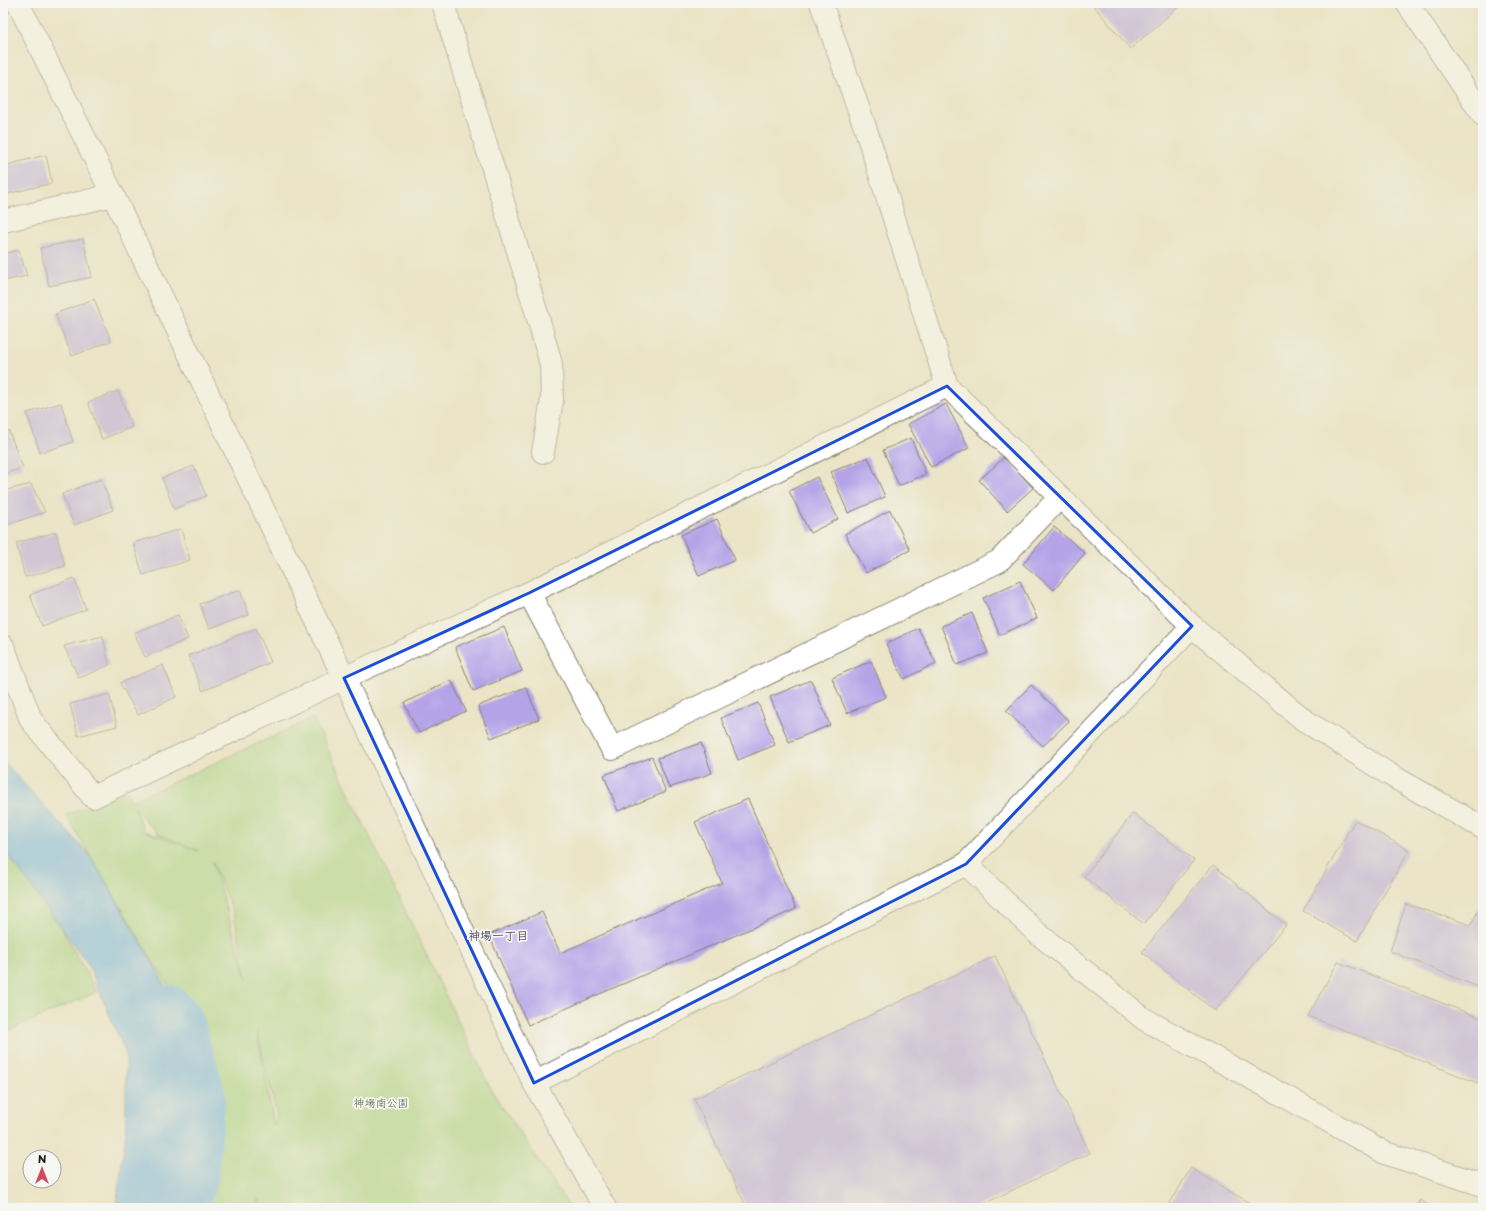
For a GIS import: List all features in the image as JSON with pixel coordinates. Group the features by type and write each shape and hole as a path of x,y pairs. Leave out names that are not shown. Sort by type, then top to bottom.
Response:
{"street":[{"path":"18,3 113,195 344,678 534,1083 605,1208"},
{"path":"443,3 551,364 552,400 543,452"},
{"path":"821,3 866,130 947,386 1192,626 1304,720 1387,773 1483,828"},
{"path":"1407,3 1483,115"},
{"path":"3,221 113,195"},
{"path":"3,646 31,720 93,797 344,678 529,593 947,386"},
{"path":"529,593 612,749 999,561 1060,497"},
{"path":"534,1083 966,864 1192,626"},
{"path":"966,864 1036,932 1144,1019 1385,1153 1483,1185"}],"highlighted area":[{"path":"947,386 1192,626 966,864 534,1083 344,678 529,593"}],"green space":[{"name":"神場南公園","path":"313,718 491,1090 570,1208 262,1208 259,1198 255,1208 181,1208 211,1058 66,815 127,791 132,801","holes":["134,808 158,834 199,851 144,831","212,861 234,915 247,980","257,1031 277,1116 274,1125"]},
{"path":"3,839 60,925 97,992 3,1033"}],"water":[{"path":"3,761 90,856 152,961 195,1046 193,1176 185,1208 116,1208 126,1131 126,1054 88,964 3,848"}],"building":[{"path":"1098,3 1183,3 1130,49 1094,6"},
{"path":"46,155 52,183 3,195 3,166"},
{"path":"83,239 92,277 49,286 40,248"},
{"path":"19,250 27,276 3,281 3,254"},
{"path":"94,299 111,341 72,356 55,314"},
{"path":"118,391 132,427 102,439 88,402"},
{"path":"61,403 73,442 40,453 27,413"},
{"path":"946,404 969,448 931,467 908,424"},
{"path":"9,431 23,468 3,474 3,433"},
{"path":"911,438 926,474 899,486 883,450"},
{"path":"868,457 885,497 848,513 831,472"},
{"path":"1005,457 1033,488 1007,511 979,480"},
{"path":"194,466 206,496 174,509 162,478"},
{"path":"817,477 838,519 810,533 789,491"},
{"path":"101,479 113,510 74,525 62,494"},
{"path":"31,484 45,512 4,526 3,491"},
{"path":"890,510 910,550 866,573 845,534"},
{"path":"717,519 735,560 699,576 681,535"},
{"path":"1054,527 1085,553 1054,590 1023,564"},
{"path":"181,529 190,560 143,575 133,543"},
{"path":"56,532 65,566 25,577 16,543"},
{"path":"74,578 86,609 42,626 30,595"},
{"path":"1020,581 1037,618 1000,635 983,598"},
{"path":"240,590 249,615 209,629 200,604"},
{"path":"972,613 988,653 957,665 941,626"},
{"path":"178,615 188,639 145,657 134,633"},
{"path":"504,627 522,671 473,691 455,647"},
{"path":"256,628 271,662 203,691 188,656"},
{"path":"918,628 936,663 904,679 886,644"},
{"path":"103,636 109,665 79,678 64,646"},
{"path":"871,661 886,697 847,713 832,678"},
{"path":"163,665 176,697 138,715 120,683"},
{"path":"451,680 466,711 419,733 404,703"},
{"path":"811,680 830,725 789,742 770,697"},
{"path":"1031,685 1069,721 1043,746 1006,711"},
{"path":"526,687 539,719 491,738 478,706"},
{"path":"109,694 117,726 78,736 70,704"},
{"path":"758,703 775,745 738,760 721,718"},
{"path":"701,743 712,773 669,788 658,758"},
{"path":"652,757 666,792 618,811 604,775"},
{"path":"748,799 796,909 528,1025 489,935 542,912 560,953 722,883 695,822"},
{"path":"1133,813 1194,860 1144,924 1084,877"},
{"path":"1355,820 1409,850 1357,941 1303,911"},
{"path":"1213,865 1286,925 1215,1011 1142,952"},
{"path":"1483,900 1483,989 1390,951 1406,904 1471,925"},
{"path":"995,956 1090,1153 975,1208 747,1208 694,1099"},
{"path":"1338,962 1483,1019 1483,1085 1308,1016"},
{"path":"1191,1168 1258,1208 1167,1208"},
{"path":"1420,1200 1433,1208 1416,1208"}],"waterway":[{"path":"169,1011 178,1021 200,1095 193,1176 183,1208"}],"district":[{"name":"神場一丁目","path":"498,936"}]}
